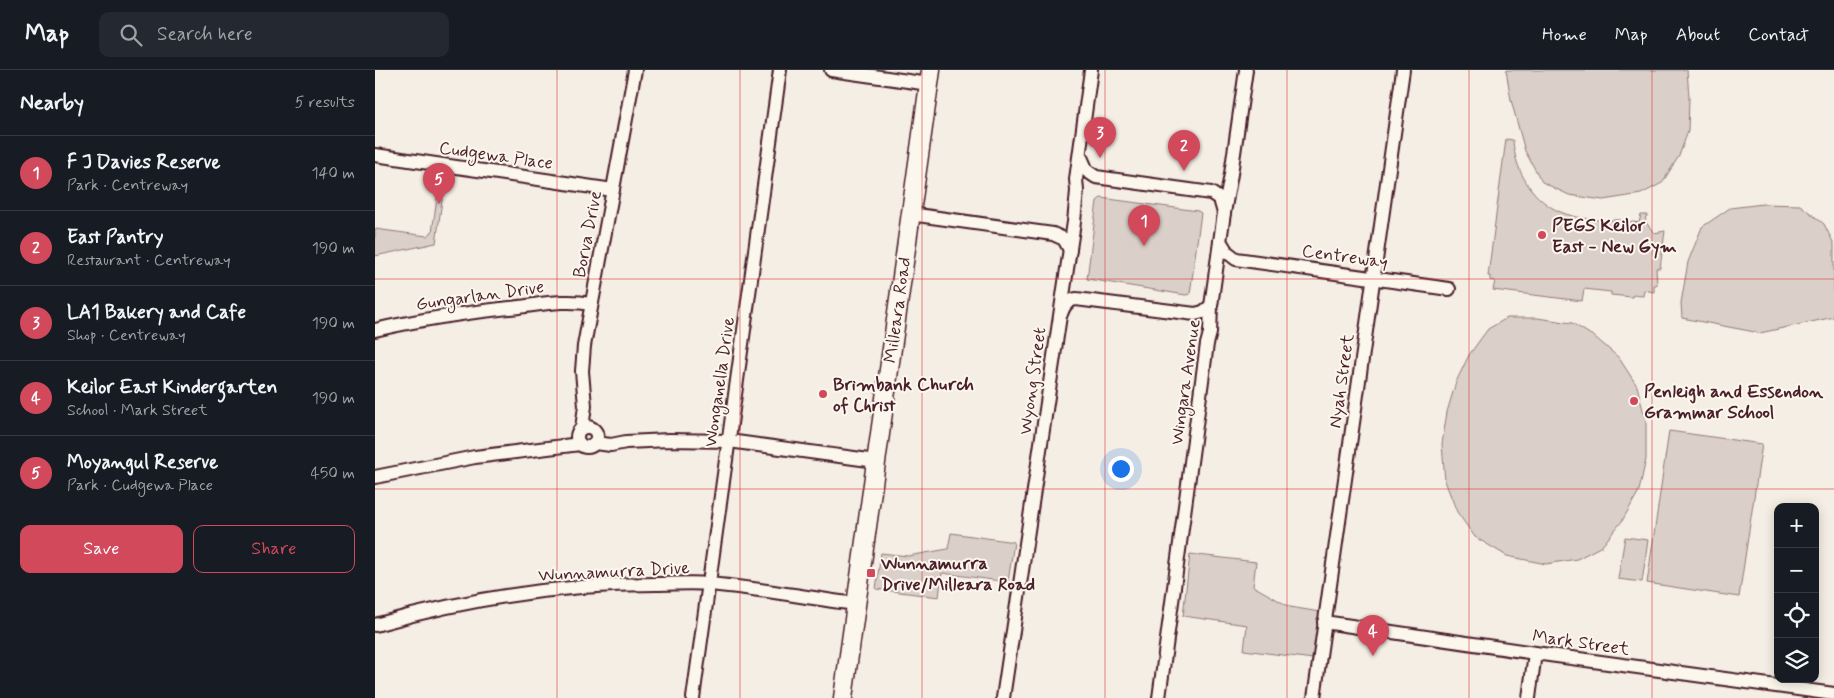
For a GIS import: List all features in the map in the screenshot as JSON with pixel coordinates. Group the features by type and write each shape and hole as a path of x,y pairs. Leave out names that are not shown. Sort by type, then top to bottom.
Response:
{"main road":[{"name":"Milleara Road","path":"843,698 930,77"}],"street":[{"name":"Borva Drive","path":"587,436 582,358 635,70"},
{"name":"Wonganella Drive","path":"693,698 780,70"},
{"path":"831,70 930,77"},
{"name":"Wyong Street","path":"1003,698 1074,222 1077,191 1076,179 1091,70"},
{"name":"Wingara Avenue","path":"1159,698 1211,326 1211,306 1220,241 1246,70"},
{"name":"Nyah Street","path":"1314,698 1403,70"},
{"path":"1079,153 1087,172 1096,177 1214,194 1219,199 1224,213"},
{"name":"Cudgewa Place","path":"375,156 613,190"},
{"path":"1214,194 1220,190 1231,174"},
{"path":"1077,191 1086,181 1096,177"},
{"path":"910,214 1053,234 1064,239 1070,250"},
{"path":"1053,234 1065,230 1074,222"},
{"path":"1217,272 1226,264 1236,259 1227,252 1220,241"},
{"name":"Centreway","path":"1236,259 1449,289"},
{"path":"1065,282 1071,294 1082,299"},
{"path":"1059,318 1063,306 1067,302 1082,299 1195,314 1203,312 1211,306"},
{"name":"Gungarlan Drive","path":"375,330 419,321 509,308 566,302 591,304"},
{"path":"1195,314 1202,321 1206,330 1207,344"},
{"path":"375,477 475,456 554,446 587,436 626,442 669,440 729,441 876,461"},
{"name":"Wunnamurra Drive","path":"375,624 489,599 562,589 636,584 709,584 856,604"},
{"name":"Mark Street","path":"1324,622 1834,694"},
{"path":"1529,698 1535,653"}],"shaded area":[{"path":"1506,70 1687,70 1689,97 1688,131 1679,156 1662,183 1641,194 1603,200 1569,195 1542,182 1525,151 1511,100"},
{"name":"PEGS Keilor East - New Gym","path":"1506,139 1513,140 1518,166 1530,188 1549,206 1560,212 1593,220 1619,220 1639,223 1641,215 1648,215 1645,221 1654,233 1665,231 1660,268 1656,268 1657,285 1654,285 1654,292 1644,290 1643,296 1633,295 1632,297 1584,289 1582,301 1493,290 1495,281 1490,280 1490,276 1488,276"},
{"path":"440,178 445,179 436,243 375,256 375,229 427,236 432,232"},
{"path":"1101,198 1198,211 1201,213 1190,294 1186,295 1087,279 1097,201"},
{"path":"1763,204 1800,205 1824,224 1834,244 1834,317 1760,333 1682,318 1681,303 1688,262 1702,227 1730,208"},
{"path":"1507,318 1537,318 1572,323 1596,338 1619,358 1637,386 1646,422 1646,459 1639,491 1622,521 1602,546 1577,559 1546,564 1507,556 1475,537 1457,512 1445,481 1442,444 1447,412 1456,382 1469,355 1488,329"},
{"path":"1669,431 1762,444 1739,597 1647,583"},
{"path":"951,533 1014,542 1008,582 942,573 939,597 876,589 881,553 908,556 948,549"},
{"path":"1625,537 1648,540 1642,582 1618,579"},
{"path":"1190,554 1256,562 1253,586 1290,607 1320,612 1313,659 1244,650 1247,625 1183,616"}],"place":[{"name":"LA1 Bakery and Cafe","path":"1100,158"},
{"name":"East Pantry","path":"1184,171"},
{"name":"Moyangul Reserve","path":"439,204"},
{"name":"PEGS Keilor East - New Gym","path":"1542,235"},
{"name":"F J Davies Reserve","path":"1144,246"},
{"name":"Brimbank Church of Christ","path":"823,394"},
{"name":"Penleigh and Essendon Grammar School","path":"1634,401"},
{"name":"Wunnamurra Drive/Milleara Road","path":"871,573"},
{"name":"Keilor East Kindergarten","path":"1373,656"}]}
